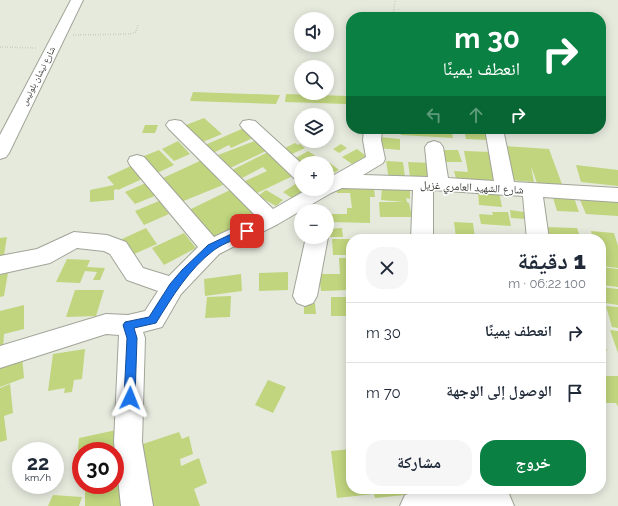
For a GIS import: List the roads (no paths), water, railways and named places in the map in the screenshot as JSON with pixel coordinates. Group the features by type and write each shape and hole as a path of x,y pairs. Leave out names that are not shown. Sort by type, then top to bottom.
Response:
{"street":[{"name":"شارع نيشان بلونيس","path":"0,153 77,0"},
{"path":"175,125 271,219"},
{"path":"249,125 294,167"},
{"path":"334,184 376,159 372,140 373,134"},
{"path":"495,134 505,188"},
{"path":"423,234 431,184 434,147"},
{"path":"137,161 211,248"},
{"name":"شارع الشهيد العامري غزيل","path":"334,191 431,184 532,190 574,183 618,195"},
{"path":"532,190 537,234"},
{"path":"0,357 106,324 128,325 153,320 173,287 211,248 271,219 313,196"},
{"path":"0,265 42,257 74,240 107,243 118,248 135,274 173,287"},
{"path":"305,296 316,244"},
{"path":"128,325 132,338 128,442 138,506"},
{"path":"416,506 481,494 496,500 498,506"}]}
